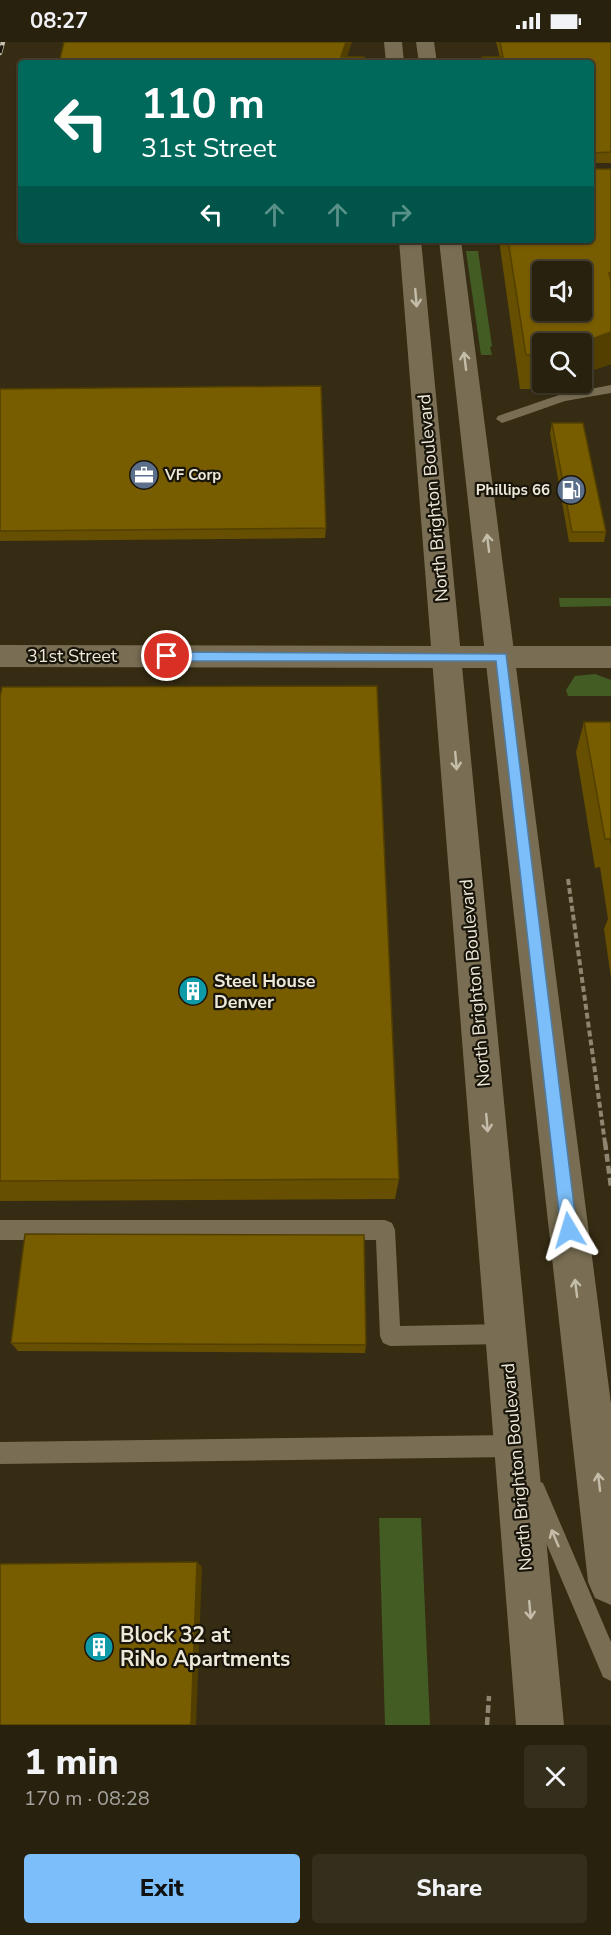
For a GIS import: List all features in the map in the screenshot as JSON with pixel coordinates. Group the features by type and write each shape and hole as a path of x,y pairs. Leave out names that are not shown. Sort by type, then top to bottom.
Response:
{"main road":[{"path":"393,42 395,60"},
{"path":"425,42 428,60"},
{"name":"North Brighton Boulevard","path":"410,243 540,1725"},
{"path":"450,243 611,1582"},
{"name":"31st Street","path":"0,656 611,657"}],"lane":[{"path":"502,419 563,398 611,389"},
{"path":"0,1230 385,1230 390,1336 506,1334"},
{"path":"0,1453 516,1446 611,1669"}],"green space":[{"path":"466,251 478,251 492,355 481,355"},
{"path":"559,598 611,598 611,606 560,607"},
{"path":"595,674 611,680 611,696 568,696 566,690 575,676"},
{"path":"379,1518 421,1518 430,1725 385,1725"}],"building":[{"path":"64,42 346,42 341,57 364,57 364,60 60,60"},
{"path":"500,42 611,42 611,152 594,153 594,60 483,60 482,57 503,57"},
{"path":"594,169 611,169 611,273 609,273 611,332 592,339 592,333 532,333 532,355 526,355 508,243 594,243"},
{"path":"321,386 326,528 0,531 0,389"},
{"path":"552,423 583,423 606,532 572,532"},
{"name":"Steel House Denver","path":"377,686 399,1179 0,1181 0,697 2,687"},
{"path":"584,722 611,722 611,846 610,839 605,839"},
{"path":"25,1234 364,1235 366,1345 11,1343"},
{"name":"Block 32 at RiNo Apartments","path":"197,1562 191,1725 0,1725 0,1564"}],"railway":[{"path":"0,53 3,42"}],"place":[{"name":"VF Corp","path":"144,475"},
{"name":"Phillips 66","path":"571,490"},
{"name":"Steel House Denver","path":"193,991"},
{"name":"Block 32 at RiNo Apartments","path":"99,1647"}],"route":[{"path":"167,656 501,657 569,1230"}]}
